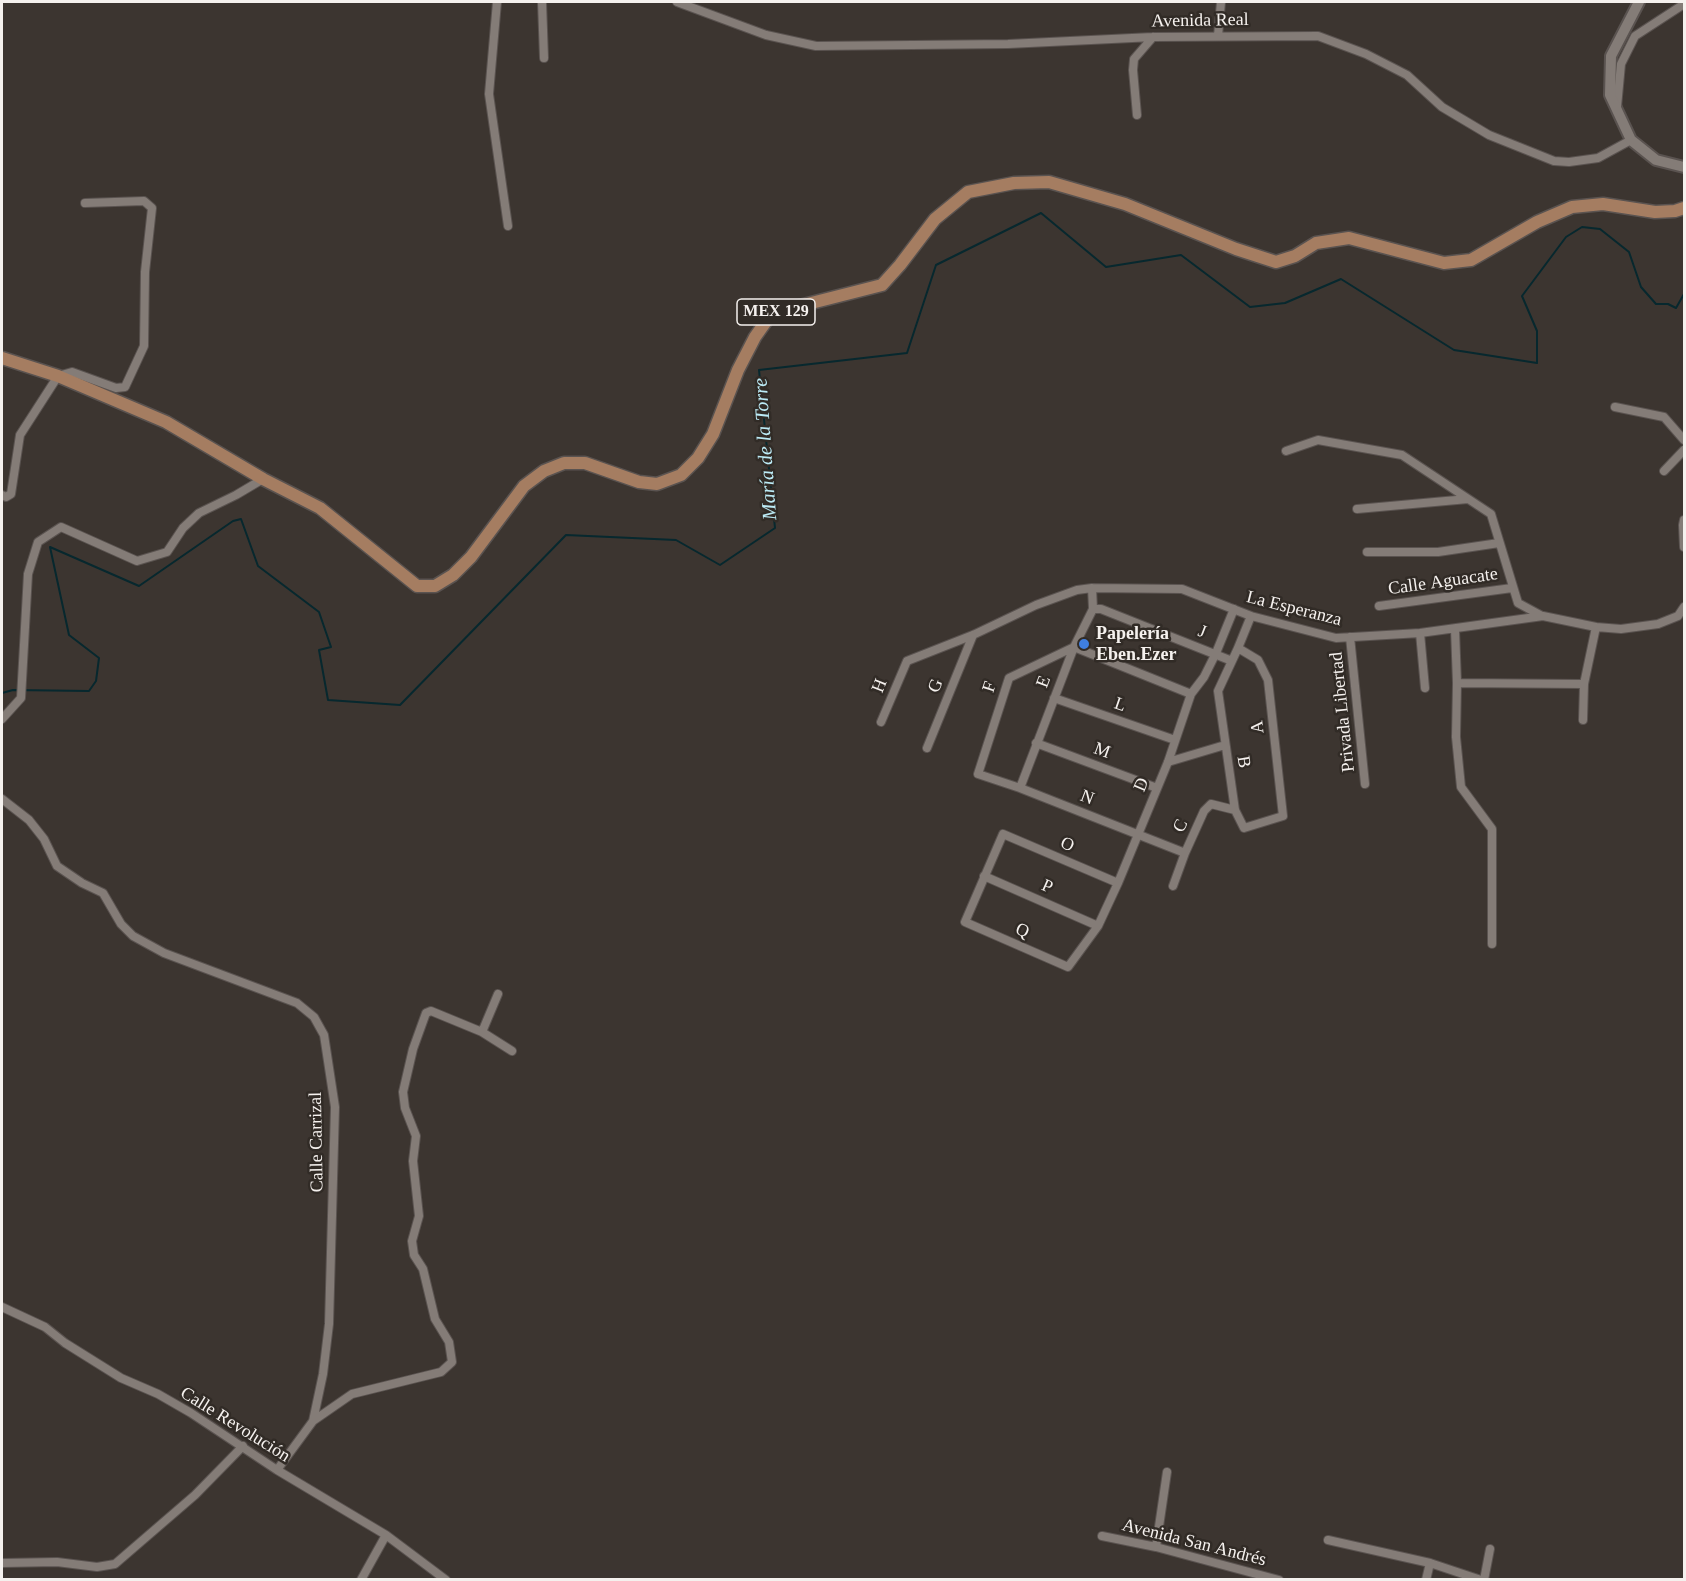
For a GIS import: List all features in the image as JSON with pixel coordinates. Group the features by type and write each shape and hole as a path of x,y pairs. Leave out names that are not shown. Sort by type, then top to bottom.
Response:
{"main road":[{"name":"MEX 129","path":"2,358 58,376 166,422 320,508 417,586 435,586 453,574 471,557 524,486 544,471 564,463 585,463 639,482 657,484 681,475 698,458 713,434 738,370 754,337 772,313 882,285 900,266 935,219 968,192 1014,183 1048,182 1125,204 1236,249 1276,262 1295,256 1316,243 1349,238 1444,262 1471,260 1536,222 1572,207 1602,204 1655,212 1675,212 1684,208"}],"street":[{"path":"497,2 489,94 508,226"},
{"path":"542,2 544,58"},
{"name":"Avenida Real","path":"677,2 766,34 816,46 1008,44 1153,37 1318,36 1366,54 1407,75 1442,107 1489,135 1554,161 1569,162 1598,158 1631,140"},
{"path":"1218,36 1221,2"},
{"path":"1639,2 1611,56 1610,95 1631,140 1656,160 1684,167"},
{"path":"1616,112 1621,64 1635,36 1684,4"},
{"path":"1137,115 1134,59 1153,37"},
{"path":"2,495 6,497 11,494 20,435 58,376 72,372 116,388 125,387 144,346 145,272 152,208 144,201 85,203"},
{"path":"1615,407 1664,417 1684,440"},
{"path":"1286,451 1318,440 1402,455 1491,514 1518,603 1543,616"},
{"path":"1664,471 1684,450"},
{"path":"2,720 21,698 28,574 39,542 61,527 137,561 167,552 183,528 199,513 236,495 263,478"},
{"path":"1358,509 1468,499"},
{"path":"1684,520 1684,547"},
{"path":"1367,552 1438,552 1499,543"},
{"name":"E","path":"1020,788 1074,647 1093,609 1092,588"},
{"name":"La Esperanza","path":"907,661 973,635 1036,605 1077,590 1092,588 1182,589 1251,616 1336,638 1420,633 1543,616 1596,627 1630,628 1658,624 1681,617 1684,607"},
{"name":"Calle Aguacate","path":"1379,606 1512,588"},
{"name":"J","path":"1093,609 1101,609 1232,661"},
{"name":"D","path":"1068,967 1098,926 1118,883 1168,762 1191,694 1204,677 1234,609"},
{"path":"1232,661 1251,616"},
{"path":"1583,720 1584,684 1596,627"},
{"path":"1455,629 1456,738 1461,787 1492,829 1492,944"},
{"path":"1420,633 1425,688"},
{"name":"G","path":"927,748 973,635"},
{"name":"Privada Libertad","path":"1350,637 1365,784"},
{"path":"1074,647 1191,694"},
{"name":"F","path":"978,774 1009,678 1074,647"},
{"name":"A","path":"1235,810 1244,828 1283,816 1268,680 1258,660 1238,648"},
{"name":"H","path":"881,722 907,661"},
{"name":"B","path":"1232,661 1218,691 1235,810"},
{"path":"1457,683 1584,684"},
{"name":"L","path":"1054,698 1175,740"},
{"name":"M","path":"1036,743 1157,788"},
{"path":"1168,762 1225,745"},
{"name":"N","path":"978,774 1020,788 1185,853"},
{"name":"Calle Carrizal","path":"2,799 29,820 44,839 57,866 81,884 103,893 121,924 133,936 164,953 297,1003 314,1017 324,1035 335,1107 329,1324 323,1374 313,1421 277,1470"},
{"name":"C","path":"1173,886 1204,811 1211,804 1235,810"},
{"name":"O","path":"984,876 1004,834 1118,883"},
{"name":"Q","path":"984,876 965,922 1068,967"},
{"name":"P","path":"984,876 1098,926"},
{"path":"482,1032 498,994"},
{"path":"313,1421 352,1394 441,1372 452,1362 449,1342 435,1319 423,1269 414,1255 412,1241 419,1216 412,1161 416,1137 405,1108 403,1092 413,1049 426,1013 431,1011 482,1032 512,1051"},
{"name":"Calle Revolución","path":"2,1306 45,1327 65,1343 121,1378 158,1394 243,1446 277,1470 386,1534 446,1580"},
{"path":"2,1563 57,1562 98,1567 115,1564 195,1495 243,1446"},
{"path":"1156,1548 1167,1472"},
{"path":"362,1580 386,1534"},
{"name":"Avenida San Andrés","path":"1102,1536 1279,1580"},
{"path":"1328,1540 1430,1563 1483,1580 1490,1549"},
{"path":"1426,1580 1430,1563"}],"waterway":[{"name":"María de la Torre","path":"2,693 13,690 89,691 96,681 99,658 69,635 50,547 139,586 233,521 241,519 258,566 319,612 331,647 319,650 328,700 400,705 566,535 676,540 720,565 775,528 759,370 907,353 936,265 1041,213 1106,267 1181,255 1250,307 1285,303 1341,279 1454,350 1537,363 1537,331 1522,296 1566,237 1582,227 1600,229 1629,252 1641,287 1656,304 1668,304 1676,308 1684,294"}],"place":[{"name":"Papelería Eben.Ezer","path":"1084,644"}]}
